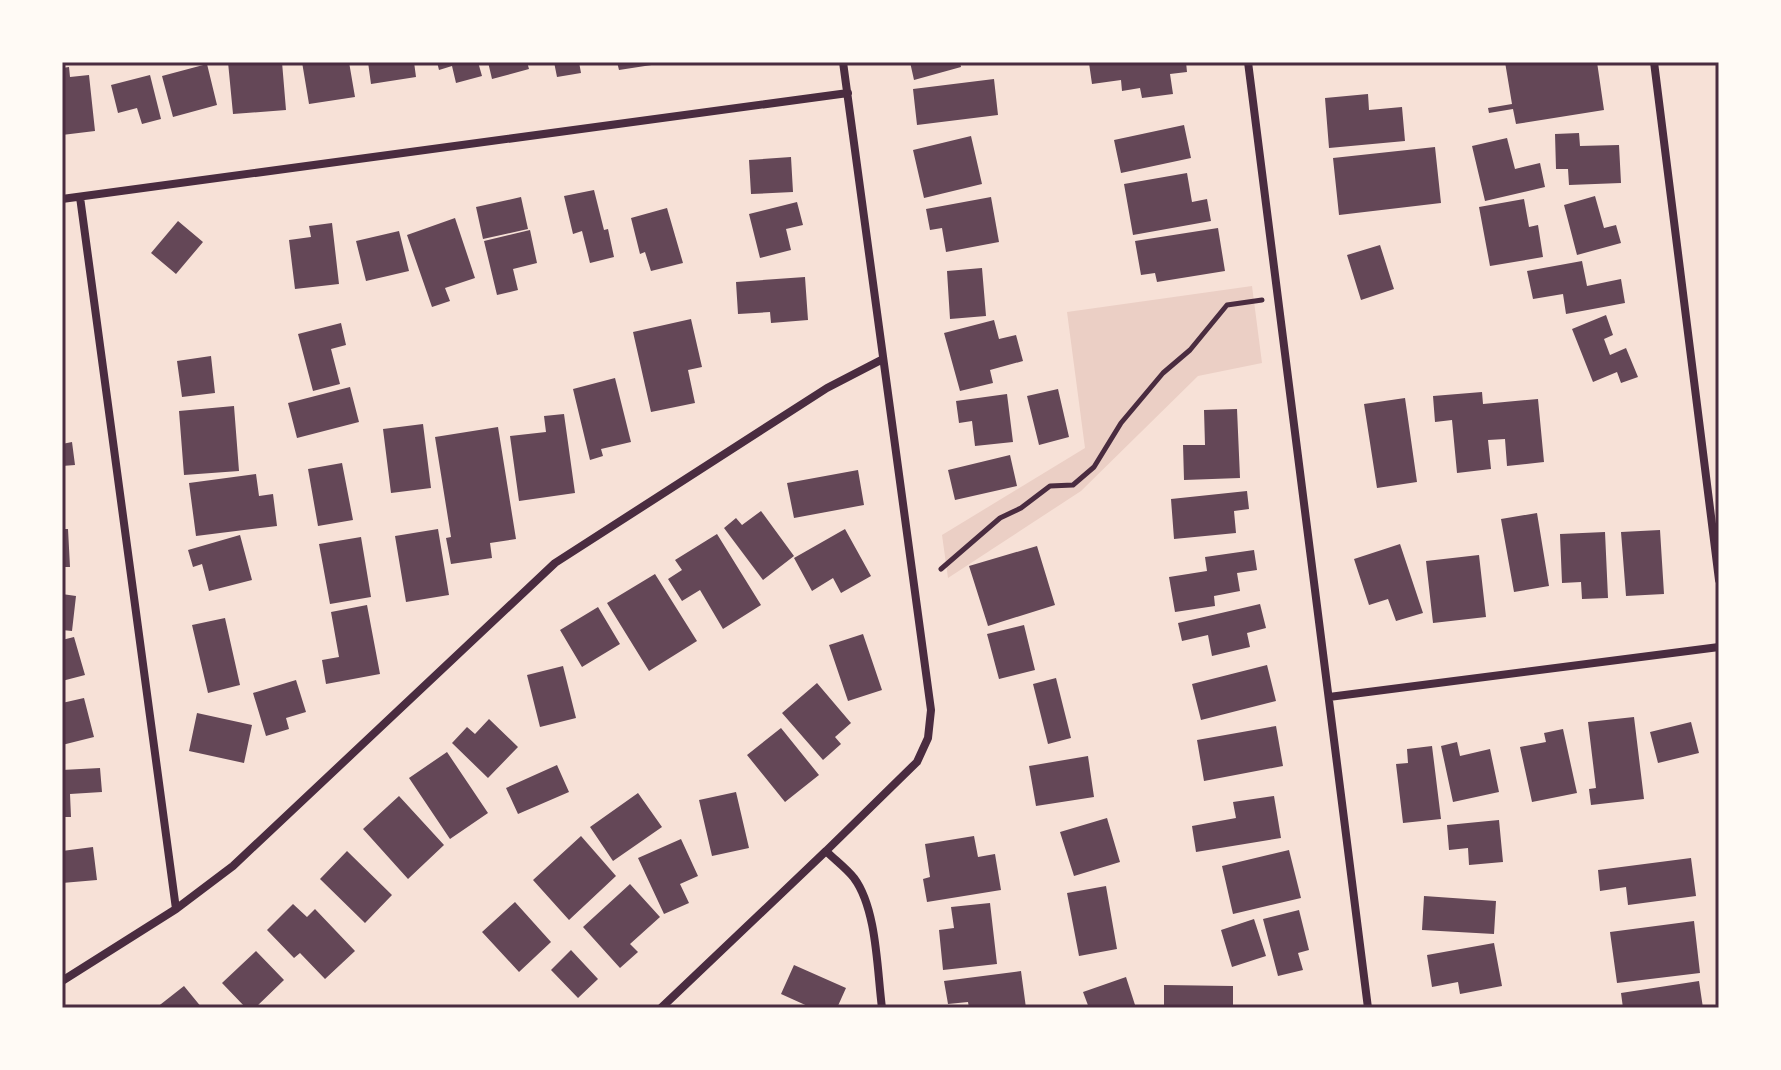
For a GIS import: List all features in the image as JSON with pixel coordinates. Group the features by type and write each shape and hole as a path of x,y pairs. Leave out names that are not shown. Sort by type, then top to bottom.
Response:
{"street":[{"path":"661,1008 917,762 931,724 843,62"},
{"path":"1248,62 1368,1008"},
{"path":"1654,62 1719,580"},
{"path":"62,199 848,93"},
{"path":"80,197 176,909"},
{"path":"62,981 176,909 233,866 555,563 827,388 883,359"},
{"path":"1329,697 1719,647"},
{"path":"826,851 853,876 870,916 882,1008"}],"path":[{"path":"941,569 1000,518 1021,508 1050,486 1073,485 1094,467 1121,423 1163,373 1190,350 1227,305 1278,297"}],"shaded area":[{"path":"1252,286 1262,363 1198,376 1081,491 948,578 942,535 1085,448 1067,312"}],"building":[{"path":"228,62 282,62 286,110 233,114"},
{"path":"302,62 349,62 355,97 309,104"},
{"path":"368,62 414,62 416,77 371,84"},
{"path":"437,62 478,62 482,76 456,83 452,66 439,70"},
{"path":"488,62 527,62 529,69 492,79"},
{"path":"554,62 579,62 581,73 557,77"},
{"path":"617,62 658,62 658,64 619,70"},
{"path":"910,62 960,62 961,67 914,80"},
{"path":"1186,62 1187,72 1170,74 1173,94 1142,98 1140,88 1122,91 1121,80 1092,84 1089,63"},
{"path":"1505,62 1597,62 1604,110 1516,124 1513,109 1489,113 1488,108 1512,104"},
{"path":"207,64 217,105 173,117 162,76"},
{"path":"69,67 70,77 89,75 95,131 62,135 62,68"},
{"path":"150,75 161,119 142,124 137,108 118,113 111,85"},
{"path":"994,79 998,115 917,125 913,89"},
{"path":"1368,94 1369,110 1402,107 1405,141 1329,148 1325,98"},
{"path":"1184,125 1191,158 1121,173 1114,140"},
{"path":"1579,133 1580,146 1619,145 1621,183 1569,185 1568,169 1556,169 1555,134"},
{"path":"971,136 982,184 924,198 913,150"},
{"path":"1507,138 1515,169 1540,163 1545,187 1485,201 1472,146"},
{"path":"1435,147 1441,203 1339,215 1333,158"},
{"path":"791,157 793,192 751,194 749,160"},
{"path":"1187,173 1192,202 1207,199 1211,221 1133,235 1124,184"},
{"path":"594,190 614,257 590,263 582,231 573,234 564,196"},
{"path":"1595,196 1604,228 1616,225 1621,243 1577,255 1564,205"},
{"path":"521,197 528,229 483,239 476,207"},
{"path":"991,197 999,242 946,252 942,228 930,230 926,209"},
{"path":"1524,199 1529,227 1538,225 1543,257 1490,266 1479,207"},
{"path":"797,202 803,225 786,229 791,250 760,258 749,214"},
{"path":"667,208 683,263 651,271 645,252 640,254 631,218"},
{"path":"455,218 475,278 445,288 450,301 432,307 407,235"},
{"path":"178,221 203,242 176,274 151,253"},
{"path":"332,223 339,284 295,289 289,240 311,237 309,226"},
{"path":"1218,228 1225,271 1157,282 1155,273 1141,275 1135,241"},
{"path":"530,230 537,263 513,269 518,290 497,295 484,241"},
{"path":"399,231 409,271 366,281 356,241"},
{"path":"1380,245 1394,289 1361,300 1347,255"},
{"path":"1582,261 1587,286 1621,279 1625,303 1566,314 1563,294 1533,299 1527,271"},
{"path":"982,268 986,316 950,319 947,271"},
{"path":"805,277 808,320 771,323 770,312 738,314 736,282"},
{"path":"1606,315 1613,335 1604,339 1610,355 1626,348 1638,377 1621,383 1617,372 1593,382 1572,329"},
{"path":"691,319 702,367 688,370 695,403 651,412 633,332"},
{"path":"994,320 999,339 1016,335 1023,361 990,370 993,383 960,391 944,333"},
{"path":"341,323 346,345 331,349 340,384 313,391 298,334"},
{"path":"211,356 215,393 182,397 177,361"},
{"path":"615,378 631,442 601,449 603,456 590,460 573,389"},
{"path":"350,387 359,422 297,438 288,403"},
{"path":"1058,389 1069,437 1039,445 1027,396"},
{"path":"1482,392 1483,404 1538,399 1544,462 1507,466 1505,439 1488,440 1491,469 1457,473 1452,420 1435,422 1433,396"},
{"path":"1007,394 1013,442 975,446 972,421 959,423 956,401"},
{"path":"1405,398 1417,482 1377,488 1364,404"},
{"path":"234,406 239,471 184,475 179,411"},
{"path":"1237,409 1240,478 1184,480 1183,445 1205,445 1204,410"},
{"path":"564,414 575,493 519,501 510,436 546,432 544,416"},
{"path":"423,424 431,488 391,493 383,429"},
{"path":"498,427 516,539 490,543 492,558 451,564 446,538 451,537 435,437"},
{"path":"72,442 75,465 62,466 62,444"},
{"path":"1010,455 1017,486 955,500 948,470"},
{"path":"342,463 353,520 318,526 308,469"},
{"path":"858,470 864,505 794,518 787,483"},
{"path":"256,474 259,496 273,494 277,526 196,536 189,483"},
{"path":"1247,491 1249,509 1234,511 1236,533 1174,539 1171,499"},
{"path":"761,511 794,556 763,580 724,528 736,518 742,525"},
{"path":"1537,513 1549,586 1514,592 1501,519"},
{"path":"62,529 68,529 70,567 62,567"},
{"path":"438,529 449,595 406,602 395,536"},
{"path":"845,529 871,576 841,593 833,578 812,591 794,558"},
{"path":"1660,530 1664,594 1626,596 1621,532"},
{"path":"1605,532 1608,598 1582,599 1581,582 1562,583 1560,534"},
{"path":"717,534 761,605 723,629 700,590 682,601 668,579 682,570 675,560"},
{"path":"240,535 252,580 209,591 202,564 193,567 188,550"},
{"path":"361,537 371,597 330,604 319,544"},
{"path":"1400,544 1423,613 1396,621 1388,599 1369,605 1354,559"},
{"path":"1037,546 1055,605 988,626 969,566"},
{"path":"1254,550 1257,570 1237,573 1240,591 1214,596 1215,606 1175,612 1169,577 1207,571 1205,557"},
{"path":"1479,555 1486,617 1433,623 1426,561"},
{"path":"655,574 697,641 649,671 607,603"},
{"path":"62,594 76,596 72,631 62,630"},
{"path":"1260,604 1266,628 1247,633 1250,647 1212,656 1208,635 1182,641 1178,623"},
{"path":"367,605 380,674 326,684 322,660 339,657 331,612"},
{"path":"598,607 620,644 582,667 560,630"},
{"path":"225,618 240,685 208,693 192,625"},
{"path":"1024,625 1035,670 999,679 987,634"},
{"path":"863,634 882,690 848,701 829,645"},
{"path":"74,637 85,675 62,681 62,640"},
{"path":"1267,665 1276,701 1201,720 1192,684"},
{"path":"563,666 576,718 540,727 527,675"},
{"path":"1056,678 1071,738 1048,744 1033,684"},
{"path":"296,680 306,712 286,718 289,729 266,736 253,693"},
{"path":"817,683 851,723 835,737 841,744 823,760 782,713"},
{"path":"84,698 94,737 62,745 62,703"},
{"path":"197,713 252,725 244,763 189,751"},
{"path":"1634,717 1644,799 1591,805 1589,789 1596,788 1588,722"},
{"path":"489,719 518,747 488,778 452,743 467,727 475,734"},
{"path":"1691,722 1699,753 1658,763 1650,732"},
{"path":"1276,726 1283,766 1204,781 1197,740"},
{"path":"781,728 819,775 785,802 747,755"},
{"path":"1563,729 1577,793 1532,802 1520,747 1546,742 1544,733"},
{"path":"1457,742 1460,756 1490,749 1499,792 1453,802 1441,746"},
{"path":"1432,746 1441,819 1403,823 1396,764 1408,763 1407,749"},
{"path":"447,752 488,813 450,839 409,778"},
{"path":"1088,756 1094,797 1036,806 1029,766"},
{"path":"557,765 569,792 518,814 506,788"},
{"path":"100,768 102,792 70,794 71,817 62,817 62,770"},
{"path":"736,792 749,848 712,856 699,800"},
{"path":"638,793 662,827 613,861 590,827"},
{"path":"399,796 444,845 408,879 363,829"},
{"path":"1274,796 1281,838 1196,852 1192,826 1236,818 1233,802"},
{"path":"1107,818 1120,862 1074,876 1060,832"},
{"path":"1499,820 1503,862 1469,865 1468,848 1449,850 1447,825"},
{"path":"581,836 616,876 569,920 533,880"},
{"path":"974,836 978,857 995,854 1001,890 927,902 923,879 930,877 925,844"},
{"path":"681,839 698,876 680,884 689,903 664,914 638,858"},
{"path":"93,847 97,880 62,883 62,851"},
{"path":"1289,850 1301,898 1233,914 1222,866"},
{"path":"347,851 392,895 365,923 320,879"},
{"path":"1691,858 1696,896 1628,905 1626,887 1600,891 1598,870"},
{"path":"630,884 660,917 630,944 638,952 620,968 583,927"},
{"path":"1106,886 1117,949 1079,956 1067,893"},
{"path":"1424,896 1496,901 1494,934 1422,930"},
{"path":"515,902 551,942 519,972 482,932"},
{"path":"990,903 997,964 943,970 939,930 954,928 951,907"},
{"path":"293,904 307,917 315,909 355,951 325,979 300,953 294,958 267,930"},
{"path":"1299,910 1309,950 1298,953 1303,970 1278,976 1263,919"},
{"path":"1254,919 1266,956 1232,967 1221,930"},
{"path":"1694,921 1700,973 1617,983 1610,932"},
{"path":"1494,943 1502,986 1460,994 1458,982 1432,987 1427,955"},
{"path":"571,950 598,979 578,998 551,970"},
{"path":"256,951 284,980 255,1008 246,1008 222,983"},
{"path":"794,965 846,988 837,1008 812,1008 781,994"},
{"path":"1021,971 1026,1008 969,1008 968,1002 948,1004 944,981"},
{"path":"1126,977 1136,1008 1089,1008 1083,992"},
{"path":"1699,981 1703,1008 1623,1008 1621,993"},
{"path":"1164,985 1233,986 1233,1008 1164,1008"},
{"path":"184,986 202,1008 156,1008"}]}
